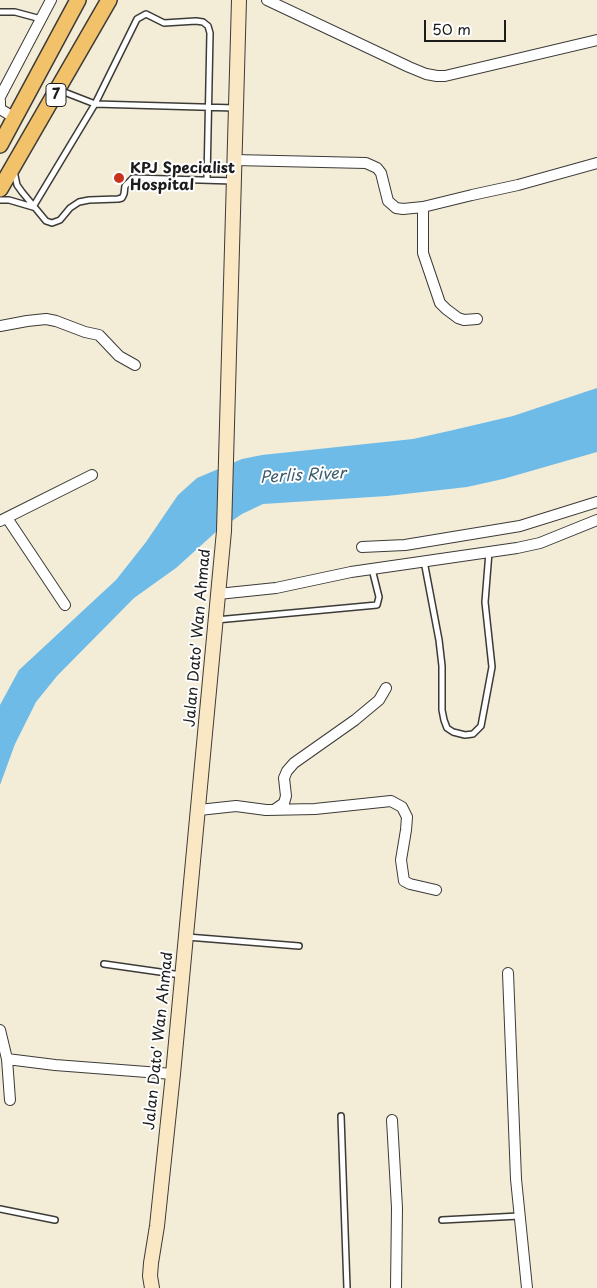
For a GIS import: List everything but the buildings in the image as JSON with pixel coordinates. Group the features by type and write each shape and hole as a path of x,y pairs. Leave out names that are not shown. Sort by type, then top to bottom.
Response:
{"main road":[{"name":"7","path":"0,145 78,0"},
{"name":"7","path":"0,189 109,0"},
{"name":"Jalan Dato' Wan Ahmad","path":"148,1284 173,1074 224,531 239,0"}],"street":[{"path":"0,97 51,0"},
{"path":"267,0 408,67 437,76 445,76 597,40"},
{"path":"0,102 0,109 15,118"},
{"path":"234,160 366,164 377,168 381,173 388,201 400,209 423,207 472,194 518,185 597,163"},
{"path":"423,207 423,253 440,304 458,318 464,320 476,319"},
{"path":"0,326 46,319 56,321 99,335 119,356 135,365"},
{"path":"65,605 4,520 92,475"},
{"path":"362,548 405,545 520,526 597,502"},
{"path":"218,594 276,588 372,568 540,543 597,520"},
{"path":"274,810 284,803 286,796 284,778 294,763 355,720 379,700 386,688"},
{"path":"199,810 236,806 274,810 315,809 390,801 402,807 407,817 401,860 404,880 410,884 436,890"},
{"path":"508,973 516,1178 526,1288"},
{"path":"0,1030 7,1059 10,1100"},
{"path":"7,1059 55,1065 173,1074"},
{"path":"392,1120 396,1208 396,1288"}],"lane":[{"path":"0,12 15,12 42,19"},
{"path":"33,207 95,104 137,19 146,14 164,23 196,21 203,22 208,26 210,33 207,106 207,180"},
{"path":"58,90 95,104 236,108"},
{"path":"13,169 17,185 33,207 46,221 52,223 60,220 70,208 79,202 118,200 122,198 125,186 133,178 234,181"},
{"path":"0,200 9,200 33,207"},
{"path":"424,560 439,640 444,720 446,728 465,735 473,734 480,726 492,667 485,602 489,552"},
{"path":"215,620 377,605 379,597 372,568"},
{"path":"186,937 299,946"},
{"path":"104,964 182,975"},
{"path":"341,1116 347,1288"},
{"path":"0,1209 55,1220"},
{"path":"442,1220 519,1216"}],"water":[{"name":"Perlis River","path":"597,388 597,452 503,479 467,487 387,496 263,504 242,514 217,531 176,568 134,598 57,676 36,702 15,744 0,785 0,705 19,670 116,580 146,542 178,495 197,478 242,459 262,455 413,439 449,431 513,416"}],"place":[{"name":"KPJ Specialist Hospital","path":"119,178"}]}
